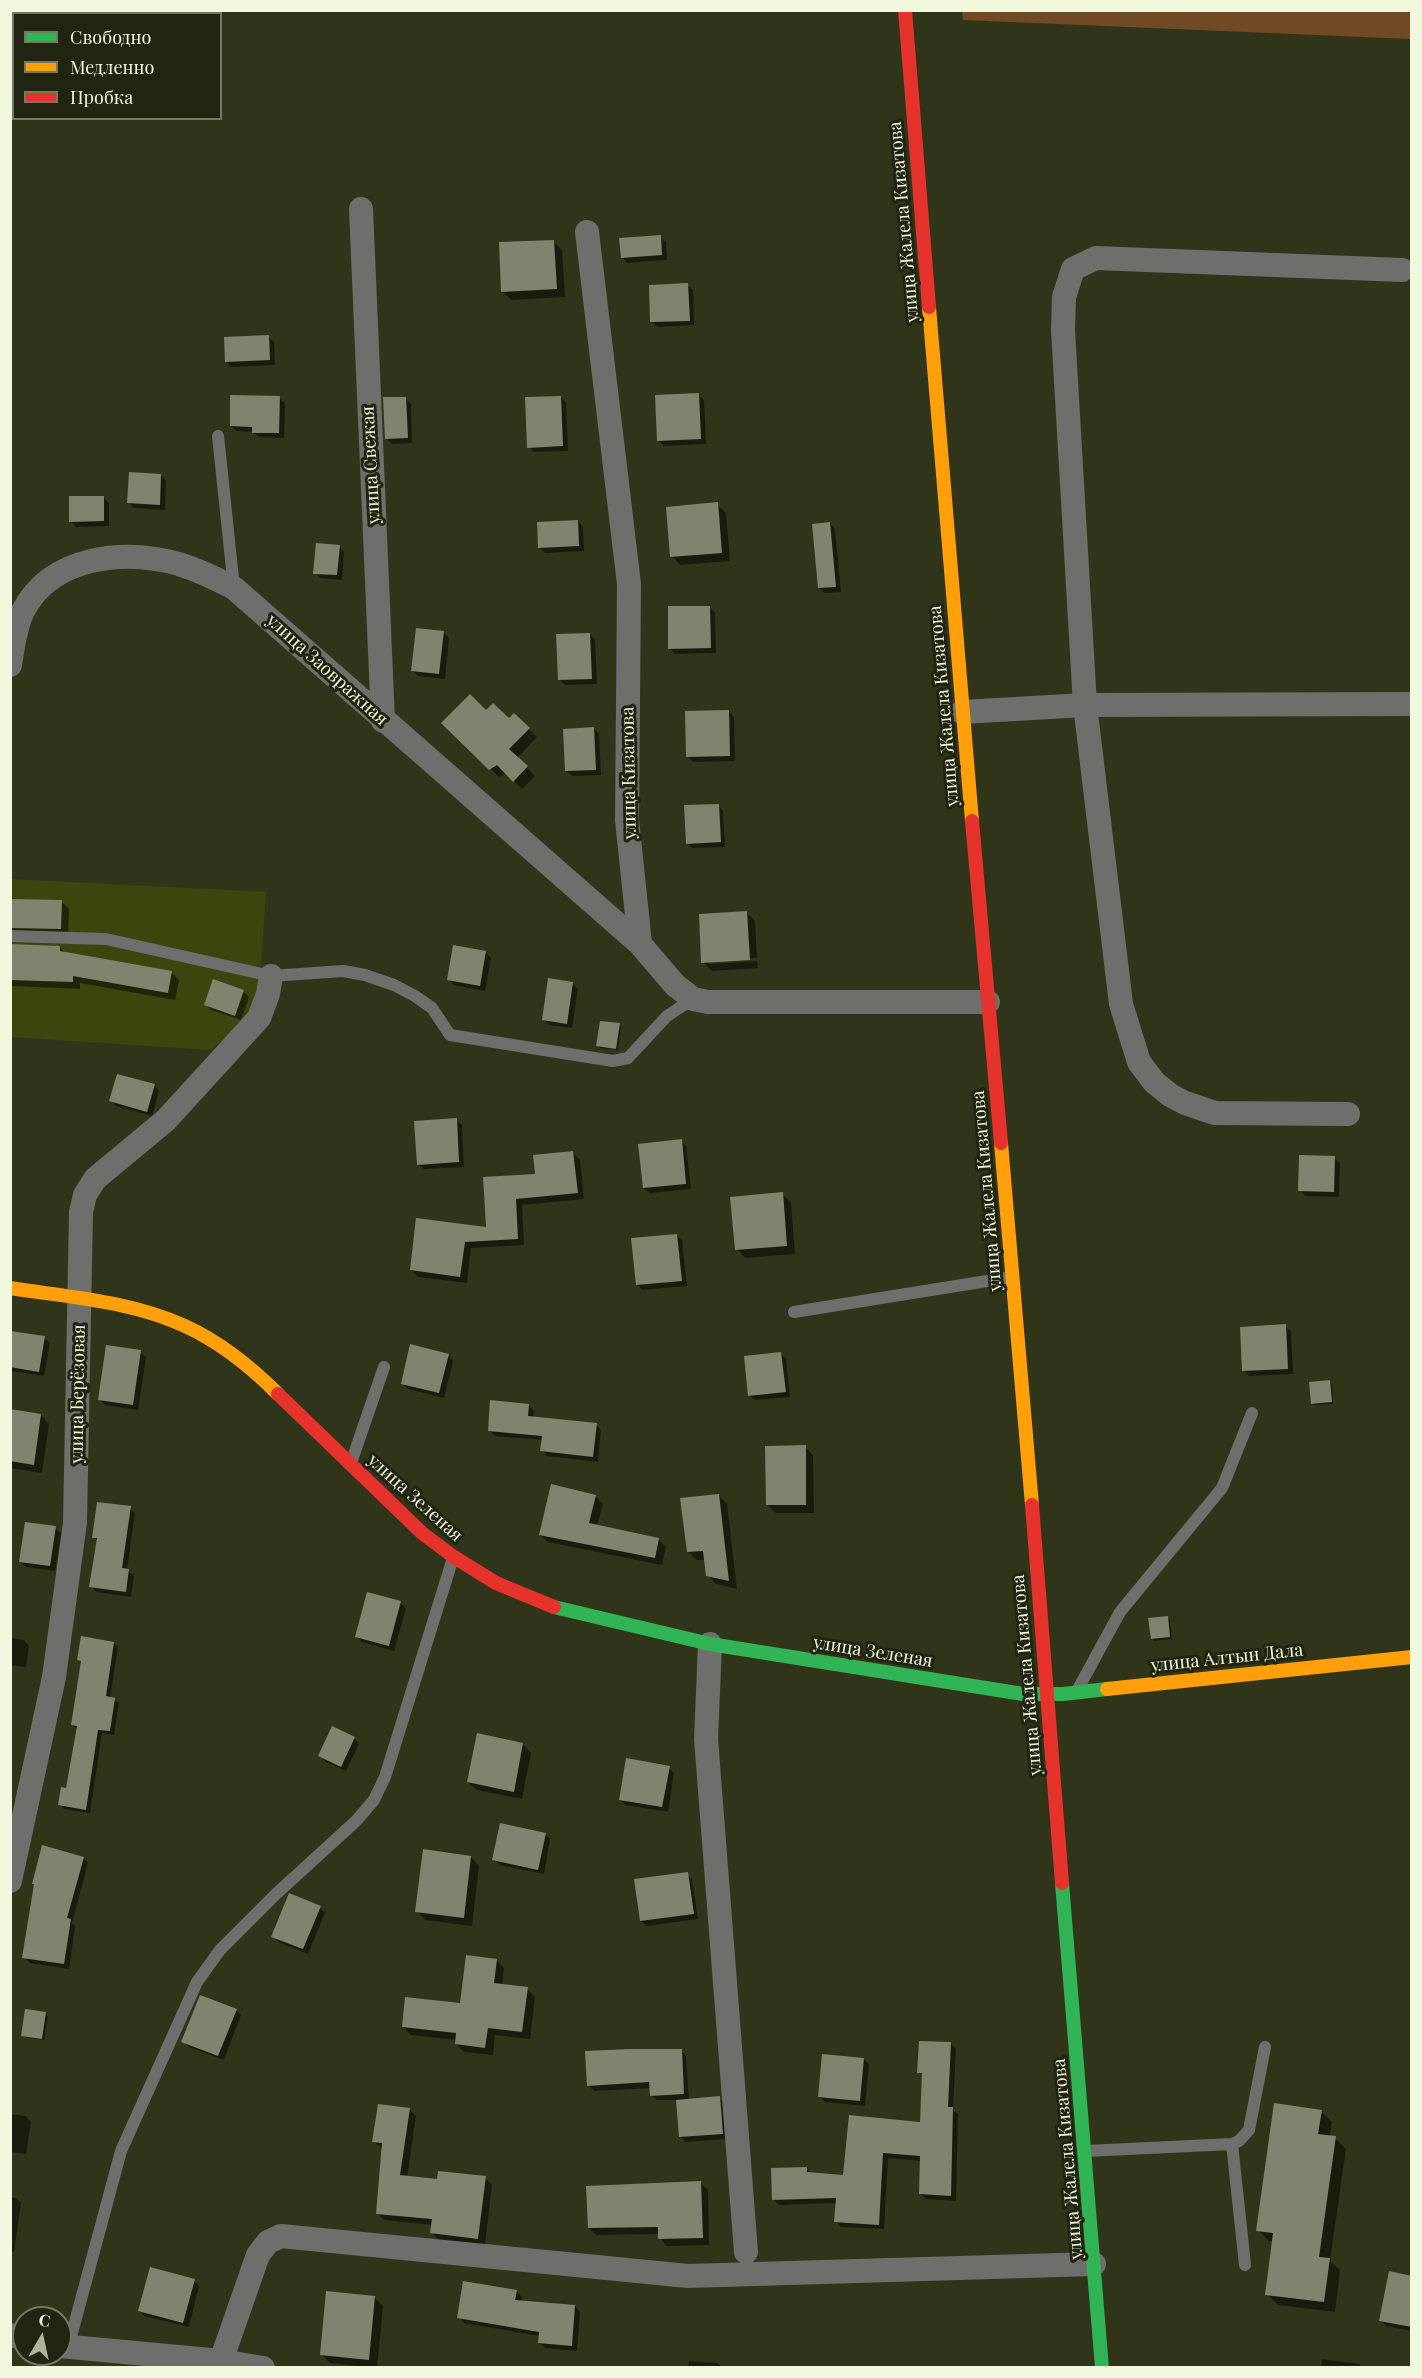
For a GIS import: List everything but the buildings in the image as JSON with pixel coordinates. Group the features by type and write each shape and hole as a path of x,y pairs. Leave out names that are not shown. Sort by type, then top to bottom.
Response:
{"main road":[{"name":"улица Жалела Кизатова","path":"904,10 962,712 1013,1277 1102,2367"},
{"name":"улица Зеленая","path":"10,1288 151,1313 186,1326 229,1351 272,1388 422,1533 454,1557 496,1583 562,1611 710,1644 1003,1692 1046,1693"},
{"name":"улица Алтын Дала","path":"1046,1693 1076,1692 1412,1657"}],"street":[{"name":"улица Свежая","path":"361,209 383,721"},
{"name":"улица Кизатова","path":"588,232 628,584 627,820 640,944"},
{"path":"1348,1114 1215,1113 1200,1110 1170,1095 1154,1082 1139,1062 1121,1004 1085,705 1063,330 1064,297 1073,268 1096,258 1402,270"},
{"name":"улица Заовражная","path":"10,665 23,610 56,574 81,562 111,557 142,558 179,564 234,588 640,944"},
{"path":"962,712 1085,705 1412,704"},
{"path":"640,944 675,985 693,999 708,1002 988,1002"},
{"name":"улица Берёзовая","path":"10,1881 54,1677 75,1523 81,1212 85,1195 95,1179 166,1120 259,1018 268,994 271,976"},
{"path":"710,1644 706,1739 746,2252"},
{"path":"221,2361 258,2255 268,2242 281,2236 688,2276 1094,2264"},
{"path":"72,2348 263,2367"}],"lane":[{"path":"218,436 234,588"},
{"path":"10,936 106,939 271,976 343,971 365,975 394,985 415,996 432,1008 450,1035 613,1060 627,1058 667,1016 693,999"},
{"path":"794,1312 1013,1277"},
{"path":"350,1464 384,1366"},
{"path":"1076,1692 1120,1612 1222,1488 1252,1413"},
{"path":"72,2319 120,2151 196,1982 220,1950 276,1894 356,1821 374,1800 385,1778 454,1557"},
{"path":"1086,2151 1232,2144 1239,2141 1249,2130 1265,2047"},
{"path":"1232,2144 1245,2265"}],"shaded area":[{"path":"962,11 1411,11 1411,39 963,20"},
{"path":"10,879 266,892 259,994 249,1017 210,1050 11,1037"}],"traffic: fast":[{"path":"554,1607 710,1644 1023,1694 1063,1694 1107,1689"},
{"path":"1062,1883 1102,2368"}],"traffic: slow":[{"path":"929,307 972,821"},
{"path":"1001,1143 1032,1505"},
{"path":"10,1288 121,1305 185,1326 223,1347 278,1394"},
{"path":"1107,1689 1412,1657"}],"traffic: jam":[{"path":"905,10 929,307"},
{"path":"972,821 1001,1143"},
{"path":"278,1394 422,1533 454,1557 496,1583 554,1607"},
{"path":"1032,1505 1062,1883"}]}
